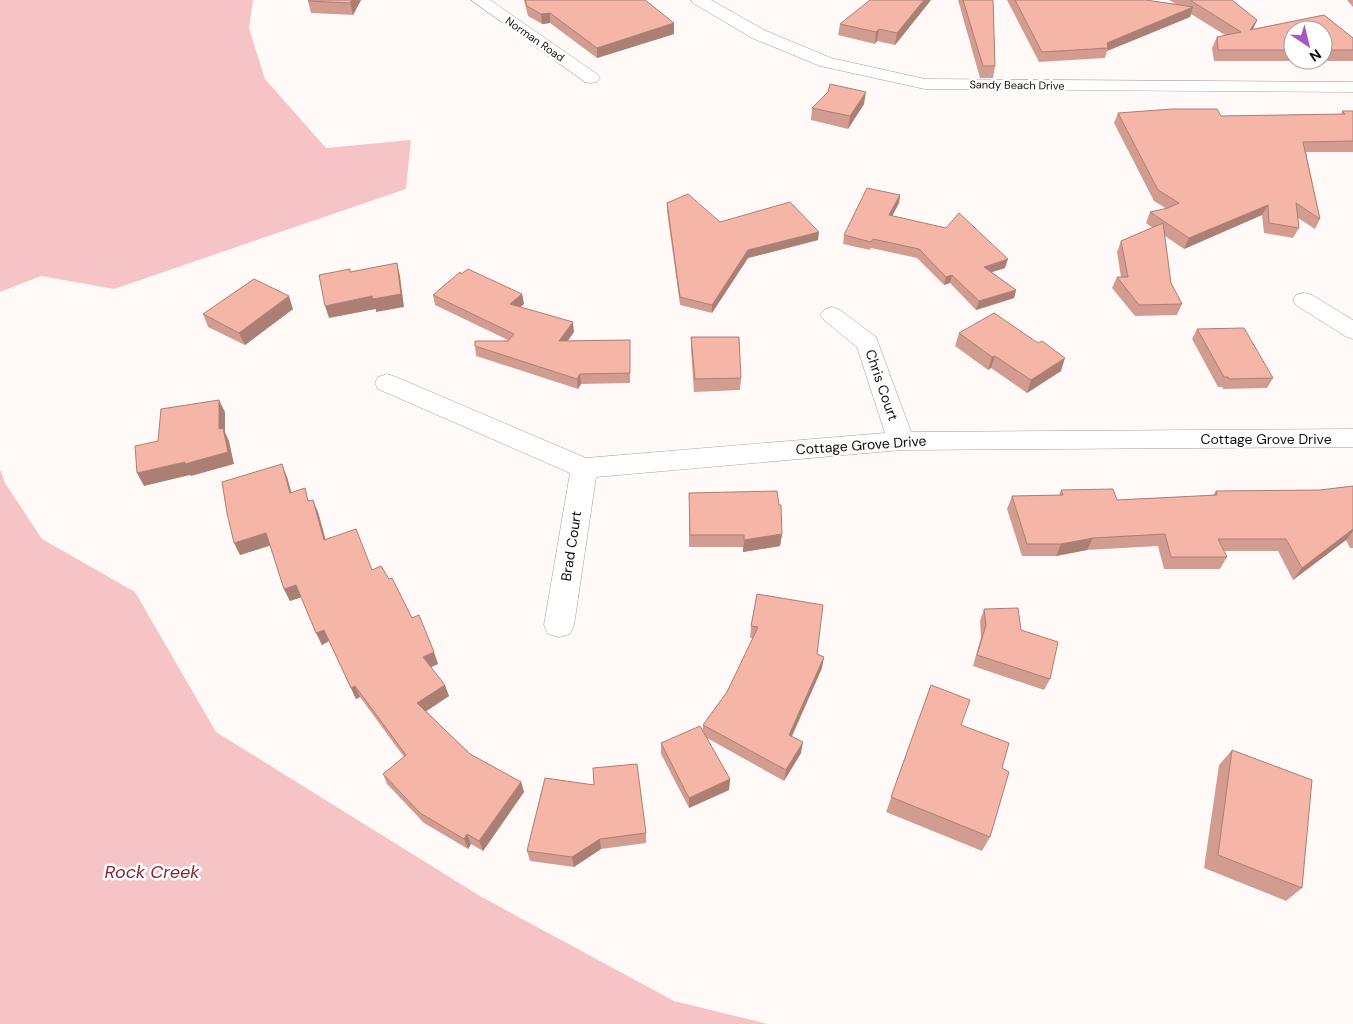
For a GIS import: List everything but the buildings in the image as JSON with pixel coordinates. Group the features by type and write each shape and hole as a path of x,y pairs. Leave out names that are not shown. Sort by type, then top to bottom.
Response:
{"street":[{"name":"Norman Road","path":"479,0 591,78"},
{"name":"Sandy Beach Drive","path":"699,0 758,34 826,62 925,84 1353,87"},
{"path":"1304,300 1353,331"},
{"name":"Chris Court","path":"832,315 868,343 901,441"},
{"name":"Cottage Grove Drive","path":"387,383 584,468 901,441 1353,438"},
{"name":"Brad Court","path":"558,625 584,468"}],"water":[{"path":"0,0 253,0 249,28 265,79 326,148 411,140 406,189 114,289 41,276 0,292"},
{"name":"Rock Creek","path":"0,469 5,483 42,539 135,592 216,732 480,896 674,1001 768,1024 0,1024"}]}
